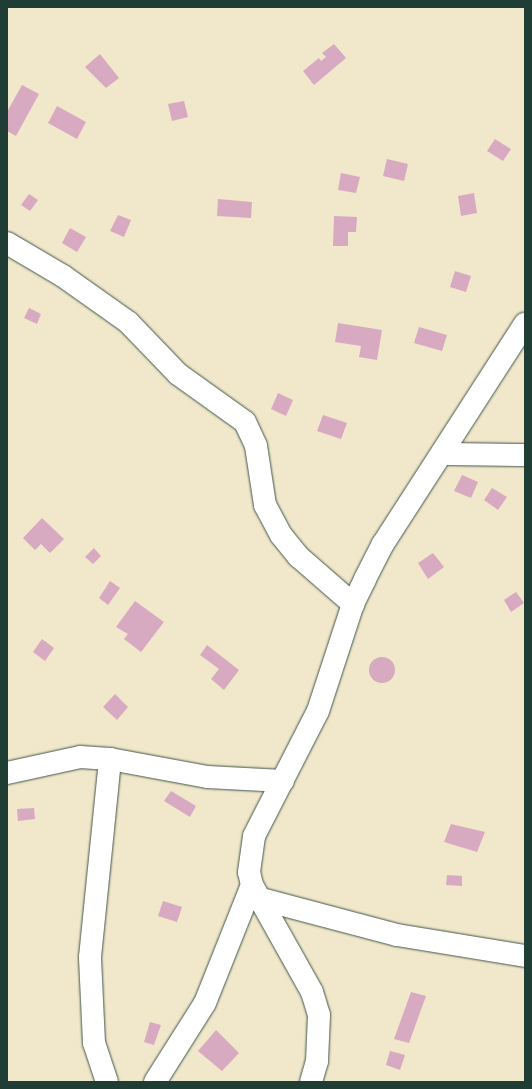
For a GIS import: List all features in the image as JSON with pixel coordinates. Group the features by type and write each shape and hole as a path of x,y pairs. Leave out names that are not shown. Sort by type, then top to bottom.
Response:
{"street":[{"path":"7,243 63,276 128,322 178,374 245,422 256,446 265,505 281,535 299,556 354,604"},
{"path":"310,1082 317,1061 319,1015 312,992 257,892 249,872 254,836 318,711 354,604 383,544 443,454 525,324"},
{"path":"443,454 525,455"},
{"path":"7,773 80,757 110,758 207,777 283,781"},
{"path":"107,1082 94,1043 90,957 110,758"},
{"path":"257,892 397,935 525,956"},
{"path":"155,1082 204,1003 257,892"}],"building":[{"path":"334,44 346,58 314,85 303,71 319,58 321,61 326,57 322,53"},
{"path":"100,54 119,78 106,88 85,67"},
{"path":"22,85 39,94 16,136 7,131 7,112"},
{"path":"184,101 188,117 172,121 168,104"},
{"path":"57,106 86,122 77,139 48,123"},
{"path":"495,139 511,149 503,161 487,151"},
{"path":"387,159 408,164 404,181 383,176"},
{"path":"341,173 360,177 356,193 338,190"},
{"path":"474,193 477,213 461,216 458,196"},
{"path":"29,194 38,200 30,211 21,205"},
{"path":"218,199 252,202 251,218 217,216"},
{"path":"118,215 131,220 124,237 110,231"},
{"path":"334,216 357,217 356,232 348,232 348,246 333,246"},
{"path":"70,228 86,237 77,252 62,243"},
{"path":"455,271 471,276 466,292 450,287"},
{"path":"29,308 41,314 37,324 24,318"},
{"path":"338,323 382,330 377,360 359,357 361,346 335,342"},
{"path":"419,327 447,335 442,351 414,343"},
{"path":"278,393 293,400 286,416 271,409"},
{"path":"323,415 347,423 341,439 317,431"},
{"path":"462,475 478,482 471,498 454,491"},
{"path":"492,488 507,497 498,510 484,500"},
{"path":"42,518 64,539 50,553 41,544 35,550 23,538"},
{"path":"94,548 101,556 93,564 85,557"},
{"path":"433,553 444,567 428,579 418,563"},
{"path":"110,581 120,588 108,605 99,598"},
{"path":"516,592 524,603 511,612 504,600"},
{"path":"135,601 164,622 141,652 124,639 128,634 116,627"},
{"path":"42,639 54,648 45,661 33,652"},
{"path":"207,645 239,670 224,690 211,679 219,669 200,655"},
{"path":"382,657 391,661 395,670 391,679 382,683 373,679 369,670 373,661"},
{"path":"115,694 128,707 117,720 103,707"},
{"path":"171,791 196,806 190,817 164,801"},
{"path":"34,808 35,819 18,821 17,809"},
{"path":"451,824 485,832 477,852 444,842"},
{"path":"447,875 462,876 462,886 446,885"},
{"path":"163,901 182,907 177,922 158,916"},
{"path":"411,992 426,996 409,1043 394,1039"},
{"path":"150,1022 161,1025 154,1045 144,1042"},
{"path":"216,1030 239,1053 222,1071 198,1051"},
{"path":"390,1051 405,1055 400,1070 386,1065"}]}
